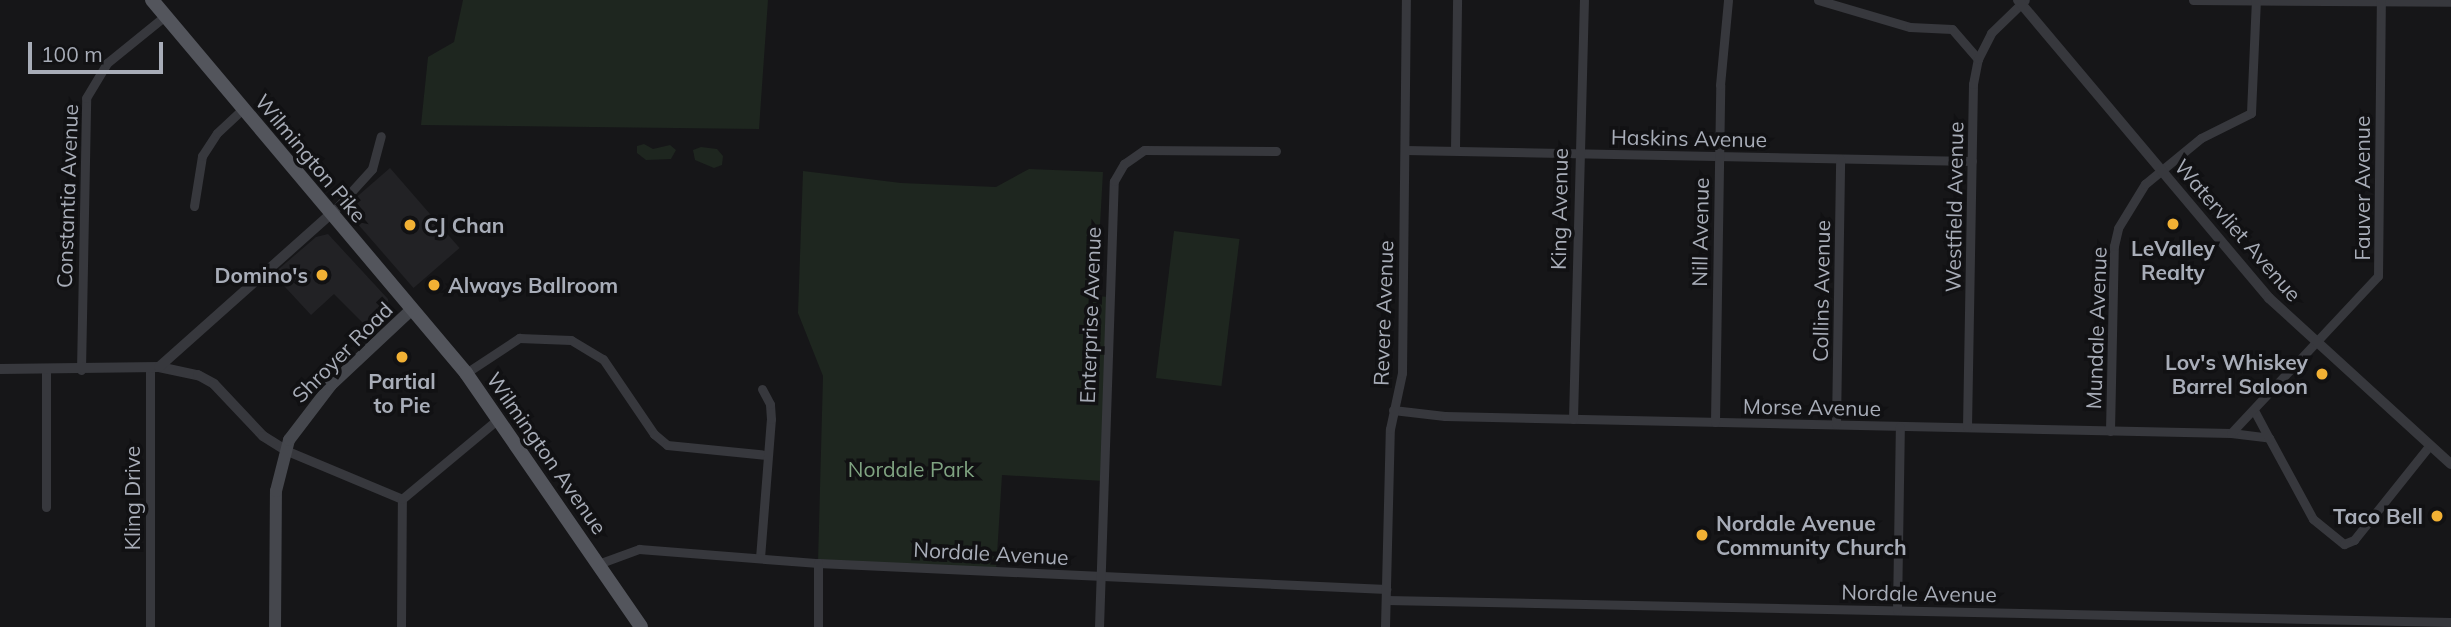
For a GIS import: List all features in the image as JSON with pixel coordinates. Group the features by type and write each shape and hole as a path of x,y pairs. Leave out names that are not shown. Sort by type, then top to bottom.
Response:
{"main road":[{"name":"Wilmington Pike","path":"152,0 412,309"},
{"name":"Wilmington Avenue","path":"412,309 466,373 641,627"},
{"name":"Shroyer Road","path":"275,627 276,491 285,450 331,385 412,309"}],"street":[{"name":"Revere Avenue","path":"1385,627 1393,410 1402,373 1406,0"},
{"path":"1455,149 1457,0"},
{"name":"King Avenue","path":"1573,419 1577,153 1584,0"},
{"name":"Nill Avenue","path":"1715,422 1719,156 1728,0"},
{"path":"1818,0 1909,27 1952,29 1978,59"},
{"path":"2193,0 2451,2"},
{"name":"Westfield Avenue","path":"1968,427 1973,84 1978,59 1996,27 2022,1"},
{"name":"Watervliet Avenue","path":"2022,1 2269,298 2451,464"},
{"name":"Mundale Avenue","path":"2110,430 2114,246 2127,206 2161,171 2201,138 2251,113 2256,1"},
{"name":"Fauver Avenue","path":"2255,412 2378,276 2381,2"},
{"name":"Constantia Avenue","path":"81,370 86,97 107,63 165,16"},
{"path":"194,206 202,156 217,133 242,110"},
{"path":"154,368 174,358 331,214 372,169 382,136"},
{"name":"Enterprise Avenue","path":"1099,627 1114,181 1124,164 1144,150 1276,151"},
{"name":"Haskins Avenue","path":"1405,150 1972,161"},
{"name":"Collins Avenue","path":"1836,424 1840,159"},
{"path":"466,373 519,338 571,340 603,359 654,434 667,445 767,455"},
{"path":"0,369 154,368 198,375 214,384 263,436 285,450 402,499"},
{"name":"Kling Drive","path":"150,627 154,368"},
{"path":"46,369 46,507"},
{"path":"760,558 770,404 762,389"},
{"name":"Morse Avenue","path":"1393,410 1445,416 2231,433 2269,438"},
{"path":"2231,433 2255,412 2313,519 2344,544 2354,540 2429,446"},
{"path":"401,627 402,499 498,419"},
{"path":"1897,610 1900,426"},
{"name":"Nordale Avenue","path":"598,564 639,549 818,564 1386,589"},
{"path":"818,564 818,627"},
{"name":"Nordale Avenue","path":"1385,600 2451,622"}],"shaded area":[{"path":"390,168 460,248 414,288 344,208"},
{"path":"328,234 388,299 390,318 373,333 334,294 311,315 273,274 316,237"}],"green space":[{"path":"463,0 768,0 759,129 421,125 428,57 454,42"},
{"path":"644,144 653,149 670,145 676,150 671,159 646,160 637,153 637,146"},
{"path":"701,147 717,149 723,156 722,165 714,168 695,160 693,150"},
{"name":"Nordale Park","path":"1029,169 1103,172 1096,296 1109,297 1104,481 1002,475 996,571 818,563 823,376 798,313 803,171 901,183 996,187"},
{"path":"1174,231 1240,239 1221,386 1156,378"}],"place":[{"name":"LeValley Realty","path":"2173,224"},
{"name":"CJ Chan","path":"410,225"},
{"name":"Domino's","path":"322,275"},
{"name":"Always Ballroom","path":"434,285"},
{"name":"Partial to Pie","path":"402,357"},
{"name":"Lov's Whiskey Barrel Saloon","path":"2322,374"},
{"name":"Taco Bell","path":"2437,516"},
{"name":"Nordale Avenue Community Church","path":"1702,535"}]}
